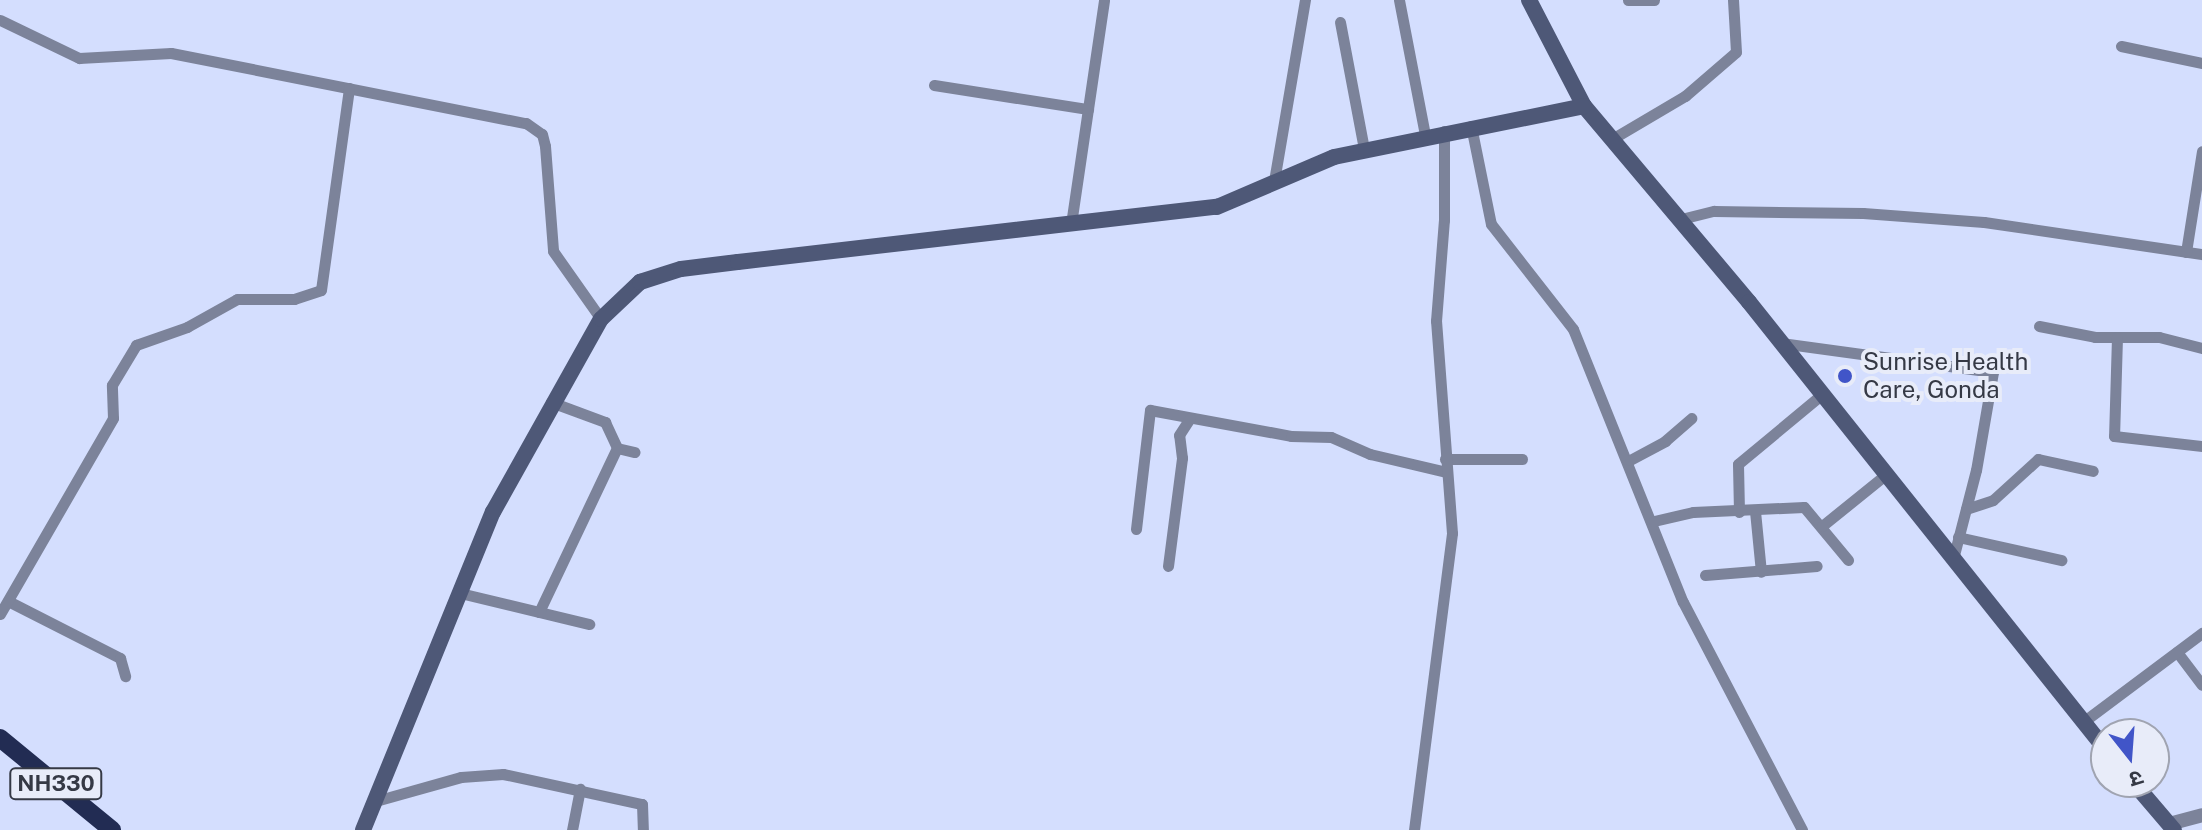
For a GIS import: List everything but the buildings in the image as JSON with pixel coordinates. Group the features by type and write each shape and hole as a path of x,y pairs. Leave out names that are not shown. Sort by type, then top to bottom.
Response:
{"highway":[{"name":"NH330","path":"0,738 112,830"}],"main road":[{"path":"1529,0 1584,106 1681,219 2090,731"},
{"path":"363,830 493,512 551,402 601,319 640,282 681,269 1217,207 1274,181 1364,149 1584,106"},
{"path":"2147,798 2172,827"}],"street":[{"path":"1071,224 1104,0"},
{"path":"1274,181 1305,0"},
{"path":"1399,0 1425,135"},
{"path":"1628,0 1654,0"},
{"path":"1612,139 1685,96 1736,52 1733,0"},
{"path":"0,20 79,58 171,53 526,123 542,134 553,251 601,319"},
{"path":"1340,22 1364,149"},
{"path":"2121,46 2202,63"},
{"path":"934,85 1088,109"},
{"path":"0,614 113,418 112,385 136,345 187,327 237,299 294,299 321,290 349,88"},
{"path":"1471,126 1491,224 1569,320 1630,460 1683,602 1802,830"},
{"path":"1414,830 1452,533 1436,321 1444,131"},
{"path":"2186,252 2202,151"},
{"path":"1681,219 1714,211 1863,213 1984,222 2202,254"},
{"path":"2039,326 2117,337 2159,337 2202,348"},
{"path":"2117,337 2114,436 2202,446"},
{"path":"1781,343 1990,370 1994,375 1952,560"},
{"path":"1739,512 1738,464 1821,395"},
{"path":"551,402 605,422 617,448"},
{"path":"1136,529 1148,412 1291,436 1338,438 1370,454 1447,472"},
{"path":"1168,566 1182,458 1179,435 1190,418"},
{"path":"1630,460 1665,441 1691,418"},
{"path":"617,448 635,452"},
{"path":"539,612 617,448"},
{"path":"1445,459 1522,459"},
{"path":"1966,509 1993,500 2038,459 2093,471"},
{"path":"1822,526 1884,476"},
{"path":"1654,521 1693,512 1804,507 1848,560"},
{"path":"1755,511 1761,572"},
{"path":"1958,537 2061,560"},
{"path":"1705,575 1817,566"},
{"path":"0,587 10,597 120,658 125,676"},
{"path":"460,593 589,624"},
{"path":"2083,722 2202,633"},
{"path":"2177,652 2202,685"},
{"path":"372,802 487,774 580,789 642,804 643,830"},
{"path":"572,830 580,789"},
{"path":"2172,827 2202,815"}],"place":[{"name":"Sunrise Health Care, Gonda","path":"1845,376"}]}
